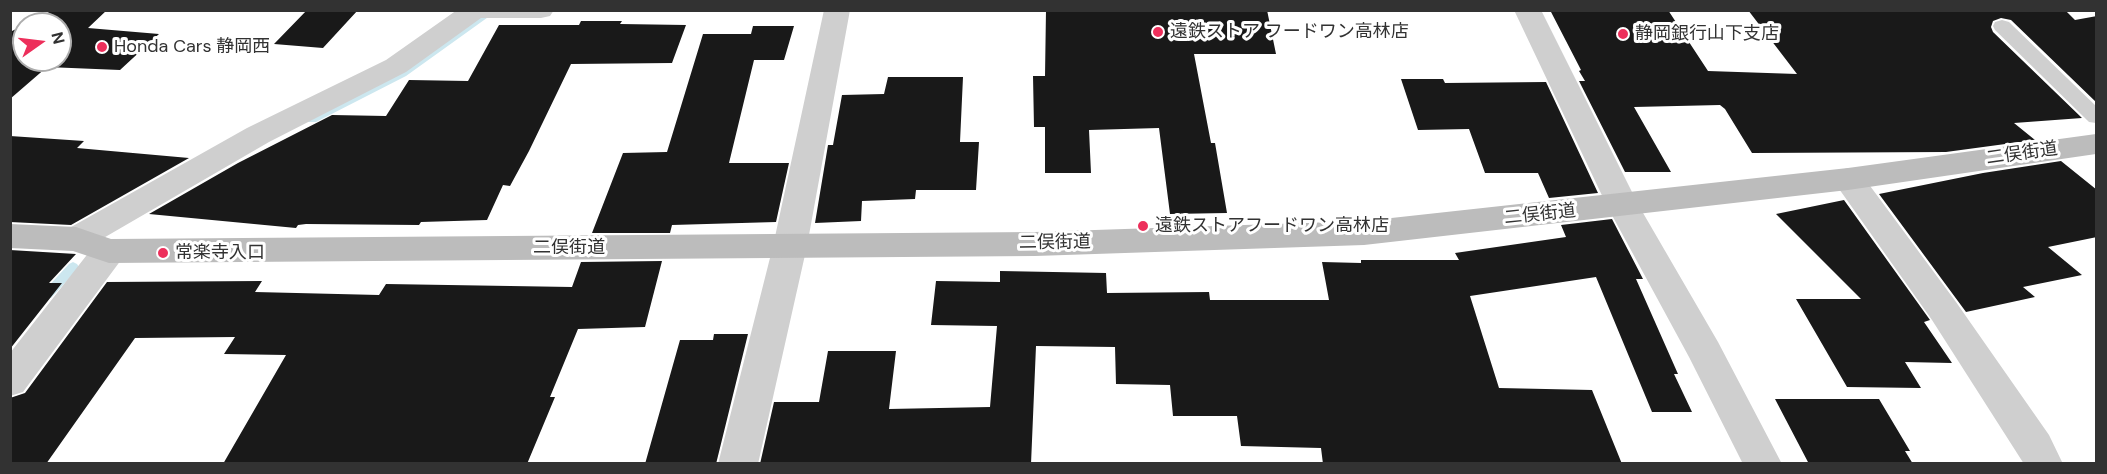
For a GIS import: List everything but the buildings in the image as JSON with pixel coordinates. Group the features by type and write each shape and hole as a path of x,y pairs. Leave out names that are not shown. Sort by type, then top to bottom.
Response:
{"street":[{"path":"76,239 258,135 396,66 485,11 541,10"},
{"path":"738,464 790,246 837,10"},
{"path":"1527,10 1623,206 1705,352 1763,464"},
{"name":"二俣街道","path":"10,236 76,239 109,251 1035,244 1364,233 1623,206 1848,179 2095,139"},
{"path":"1848,179 1944,311 2036,447 2044,464"},
{"path":"10,381 109,251"}],"lane":[{"path":"2002,26 2095,139"}],"waterway":[{"path":"312,120 402,74 493,10"},
{"path":"47,295 73,267"}],"place":[{"name":"遠鉄ストア フードワン高林店","path":"1158,32"},
{"name":"静岡銀行山下支店","path":"1623,34"},
{"name":"Honda Cars 静岡西","path":"102,47"},
{"name":"遠鉄ストアフードワン高林店","path":"1143,226"},
{"name":"常楽寺入口","path":"163,253"}]}
